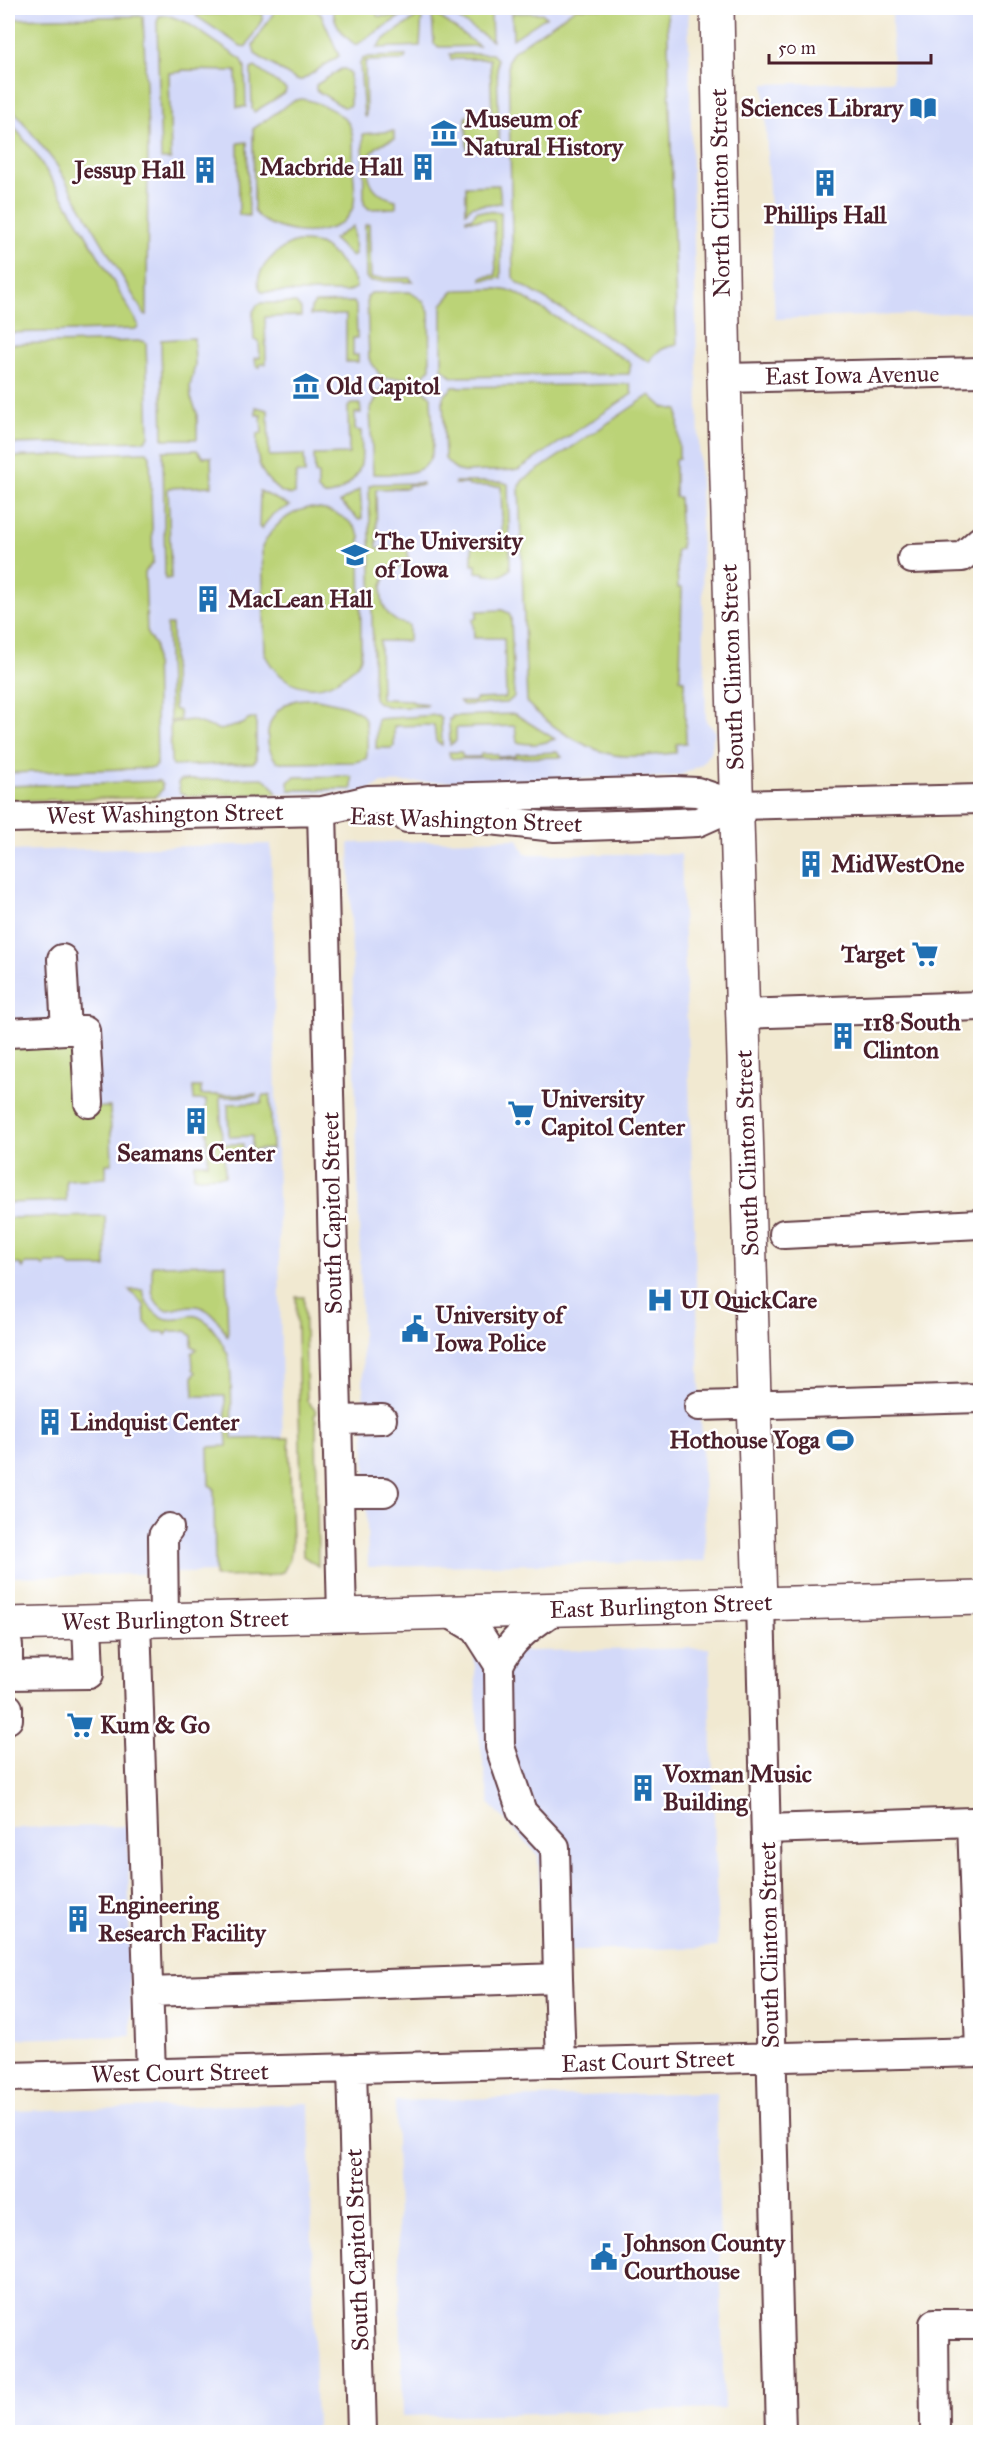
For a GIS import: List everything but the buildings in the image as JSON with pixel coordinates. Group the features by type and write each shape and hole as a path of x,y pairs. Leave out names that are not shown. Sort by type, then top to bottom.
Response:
{"main road":[{"name":"North Clinton Street","path":"717,8 724,378"},
{"name":"South Clinton Street","path":"724,378 760,1603"},
{"name":"East Burlington Street","path":"342,1616 981,1598"},
{"name":"West Burlington Street","path":"8,1624 342,1616"}],"street":[{"name":"East Iowa Avenue","path":"724,378 981,372"},
{"path":"912,559 962,557 981,541"},
{"name":"East Washington Street","path":"322,811 368,819 471,818 555,826 698,822 736,805 981,799"},
{"name":"West Washington Street","path":"8,818 322,811"},
{"name":"South Capitol Street","path":"322,811 342,1616"},
{"path":"62,959 66,1030"},
{"path":"742,1014 981,1006"},
{"path":"8,1033 85,1030 89,1103"},
{"path":"784,1234 981,1224"},
{"path":"699,1406 951,1396 981,1398"},
{"path":"337,1420 382,1419"},
{"path":"339,1492 384,1492"},
{"path":"151,2073 148,1992 150,1621 163,1536 169,1528"},
{"name":"South Clinton Street","path":"760,1603 781,2433"},
{"path":"554,1610 518,1635 504,1653 499,1665 500,1747 522,1812 555,1847 561,2063"},
{"path":"448,1613 476,1629 499,1665"},
{"path":"8,1646 8,1675 89,1674 87,1622"},
{"path":"8,1708 8,1719"},
{"path":"766,1829 972,1822 980,2052"},
{"path":"148,1992 558,1978"},
{"name":"East Court Street","path":"352,2068 980,2052"},
{"name":"South Capitol Street","path":"352,2068 362,2433"},
{"name":"West Court Street","path":"8,2077 352,2068"},
{"path":"935,2433 934,2324 981,2324"}],"shaded area":[{"name":"The University of Iowa","path":"8,8 688,8 706,721 715,731 710,752 702,764 681,775 666,777 381,783 366,792 8,801"},
{"path":"892,8 980,8 980,312 775,319 764,84 893,81"},
{"name":"University Capitol Center","path":"518,839 525,854 681,854 706,1561 368,1567 349,843"},
{"path":"271,844 285,1551 262,1571 8,1577 8,851"},
{"name":"Voxman Music Building","path":"709,1648 718,1947 544,1952 538,1855 489,1803 478,1727 474,1652"},
{"path":"128,1826 131,2036 8,2039 8,1828"},
{"path":"716,2092 724,2409 403,2416 395,2101"},
{"path":"309,2103 316,2432 8,2432 8,2111"}],"green space":[{"path":"333,8 377,8 377,16 401,16 356,45 340,29 333,14"},
{"path":"576,8 667,9 677,345 661,350 649,362 517,282 513,277 508,60 514,51"},
{"path":"276,9 313,9 321,14 339,56 302,80 296,80 255,54 253,45"},
{"path":"263,13 262,20 246,47 196,16 199,14"},
{"path":"512,13 542,13 546,17 513,39"},
{"path":"422,14 420,46 377,48 384,39"},
{"path":"432,14 479,46 439,47 434,44"},
{"path":"491,14 492,41 453,15"},
{"path":"167,15 186,22 242,60 245,68 246,107 237,107 236,71 182,70 169,73 171,159 161,159 157,22 159,16"},
{"path":"143,16 148,134 147,315 144,314 56,164 8,103 8,19"},
{"path":"450,54 492,54 497,59 499,150 479,151 478,148 467,148 466,116 492,114 490,59 451,59"},
{"path":"406,56 404,60 365,61 366,117 364,116 360,64 362,59"},
{"path":"255,67 286,89 285,93 254,112 251,69"},
{"path":"341,69 350,73 350,106 343,107 316,90 316,85"},
{"path":"301,99 320,104 340,115 349,124 353,139 355,192 353,207 342,222 313,232 293,231 275,226 263,220 254,210 253,129 293,101"},
{"path":"8,119 35,153 84,231 138,324 135,329 8,333"},
{"path":"394,131 394,139 375,149 368,168 374,187 382,195 396,200 396,208 369,209 364,204 363,134"},
{"path":"247,142 249,216 239,215 238,143"},
{"path":"499,185 501,203 472,206 466,212 466,186"},
{"path":"477,211 501,212 501,278 482,280 482,277 496,275 494,220 466,220"},
{"path":"369,224 371,278 410,278 413,282 369,281 366,277 365,225"},
{"path":"353,226 355,255 352,257 333,239"},
{"path":"299,242 319,244 330,251 348,270 356,288 347,292 262,292 259,277 268,261 284,248"},
{"path":"498,289 515,292 631,363 629,374 452,377 442,368 442,305 453,292 458,290"},
{"path":"410,292 423,301 429,311 430,368 421,378 382,378 369,359 367,297 371,293"},
{"path":"354,302 357,338 353,338 353,355 358,355 358,362 346,362 346,315 310,315 315,303"},
{"path":"261,303 296,303 301,309 301,316 265,317 266,364 260,364 260,367 256,366 255,358 260,358 259,341 254,340 253,312"},
{"path":"194,338 195,365 190,386 191,398 197,413 197,439 163,439 161,340"},
{"path":"143,341 146,343 149,436 145,441 8,444 8,344"},
{"path":"630,384 632,394 518,470 463,472 456,470 445,459 443,397 453,387"},
{"path":"422,388 431,397 433,449 430,459 424,467 413,472 373,474 370,409 382,389"},
{"path":"650,395 663,407 678,410 679,458 675,459 675,497 679,497 681,549 676,550 678,588 682,588 680,679 684,680 686,743 676,744 676,753 626,756 610,754 587,746 555,727 527,703 519,486 523,480"},
{"path":"351,404 360,404 361,413 355,413 355,430 361,431 361,464 352,481 346,486 335,493 323,495 318,490 318,474 315,473 314,455 349,454 348,407"},
{"path":"256,407 268,410 269,456 304,455 305,474 296,473 295,494 282,492 276,488 262,471 257,455 257,434 262,433 261,415 256,415"},
{"path":"197,450 203,457 211,457 212,486 168,488 171,578 165,579 163,451"},
{"path":"147,452 150,456 153,562 145,572 147,634 155,645 157,765 154,768 8,773 8,457"},
{"path":"455,482 508,484 510,569 502,575 485,575 485,573 476,572 476,565 472,565 472,546 503,545 501,486 469,486 468,484 455,484"},
{"path":"422,483 422,485 408,485 408,488 376,489 377,548 408,547 408,564 388,574 382,587 382,602 389,615 398,622 409,625 409,641 380,641 381,699 412,700 412,702 428,704 426,706 390,707 374,698 369,486"},
{"path":"360,489 362,518 359,520 340,502"},
{"path":"260,491 290,506 273,514 261,529 259,527"},
{"path":"308,508 338,515 351,524 360,536 361,658 352,670 334,682 311,687 300,686 280,675 265,655 262,547 270,533 281,522 293,513"},
{"path":"502,610 509,613 511,618 514,697 507,703 463,705 460,702 475,702 476,699 505,698 506,696 504,638 474,638 473,619 477,618 477,611"},
{"path":"167,625 172,625 174,709 179,711 180,720 170,721"},
{"path":"317,699 348,707 363,716 367,730 366,759 355,762 287,763 276,761 268,744 269,726 272,719 284,706 293,701"},
{"path":"515,714 555,739 536,744 517,742 515,726 456,728 456,741 450,745 449,719 452,719 452,716"},
{"path":"438,715 441,719 442,745 436,741 434,725 394,726 394,746 376,748 377,719"},
{"path":"256,718 256,760 253,763 173,766 170,723 191,720 220,730"},
{"path":"449,752 461,752 463,757 497,754 498,757 557,752 562,757 454,759 450,757"},
{"path":"294,777 352,777 352,789 289,790 288,782"},
{"path":"263,778 271,784 277,794 188,796 180,793 178,783 181,780"},
{"path":"159,781 162,790 155,797 8,801 8,786"},
{"path":"71,1037 74,1108 110,1107 112,1164 106,1164 106,1178 66,1180 66,1201 8,1203 8,1039"},
{"path":"193,1087 201,1087 201,1095 256,1094 256,1096 220,1097 222,1144 243,1144 243,1152 224,1153 225,1176 194,1177 194,1163 208,1163 206,1100 194,1100"},
{"path":"263,1095 270,1095 272,1149 252,1150 252,1136 229,1137 228,1104 262,1103"},
{"path":"105,1216 106,1267 71,1267 66,1263 46,1263 44,1267 41,1264 25,1264 23,1268 20,1264 8,1265 8,1218"},
{"path":"226,1264 228,1337 208,1311 196,1306 165,1310 153,1295 152,1265"},
{"path":"129,1290 143,1290 150,1307 159,1316 178,1319 196,1316 206,1322 215,1332 230,1361 232,1439 289,1438 292,1544 290,1559 283,1572 266,1576 215,1577 214,1488 209,1485 208,1447 227,1446 225,1396 194,1396 193,1377 196,1372 193,1369 192,1353 197,1349 192,1346 192,1336 186,1331 169,1331 166,1335 164,1332 154,1332 145,1322 144,1305"},
{"path":"296,1297 304,1297 307,1401 316,1411 314,1417 316,1420 318,1566 303,1556"}],"place":[{"name":"Sciences Library","path":"923,108"},
{"name":"Museum of Natural History","path":"444,133"},
{"name":"Macbride Hall","path":"423,167"},
{"name":"Jessup Hall","path":"205,170"},
{"name":"Phillips Hall","path":"825,183"},
{"name":"Old Capitol","path":"306,386"},
{"name":"The University of Iowa","path":"355,555"},
{"name":"MacLean Hall","path":"208,599"},
{"name":"MidWestOne","path":"811,864"},
{"name":"Target","path":"925,954"},
{"name":"118 South Clinton","path":"843,1036"},
{"name":"University Capitol Center","path":"521,1113"},
{"name":"Seamans Center","path":"196,1121"},
{"name":"UI QuickCare","path":"660,1300"},
{"name":"University of Iowa Police","path":"415,1329"},
{"name":"Lindquist Center","path":"50,1422"},
{"name":"Hothouse Yoga","path":"840,1440"},
{"name":"Kum & Go","path":"80,1725"},
{"name":"Voxman Music Building","path":"643,1788"},
{"name":"Engineering Research Facility","path":"78,1919"},
{"name":"Johnson County Courthouse","path":"604,2257"}]}
